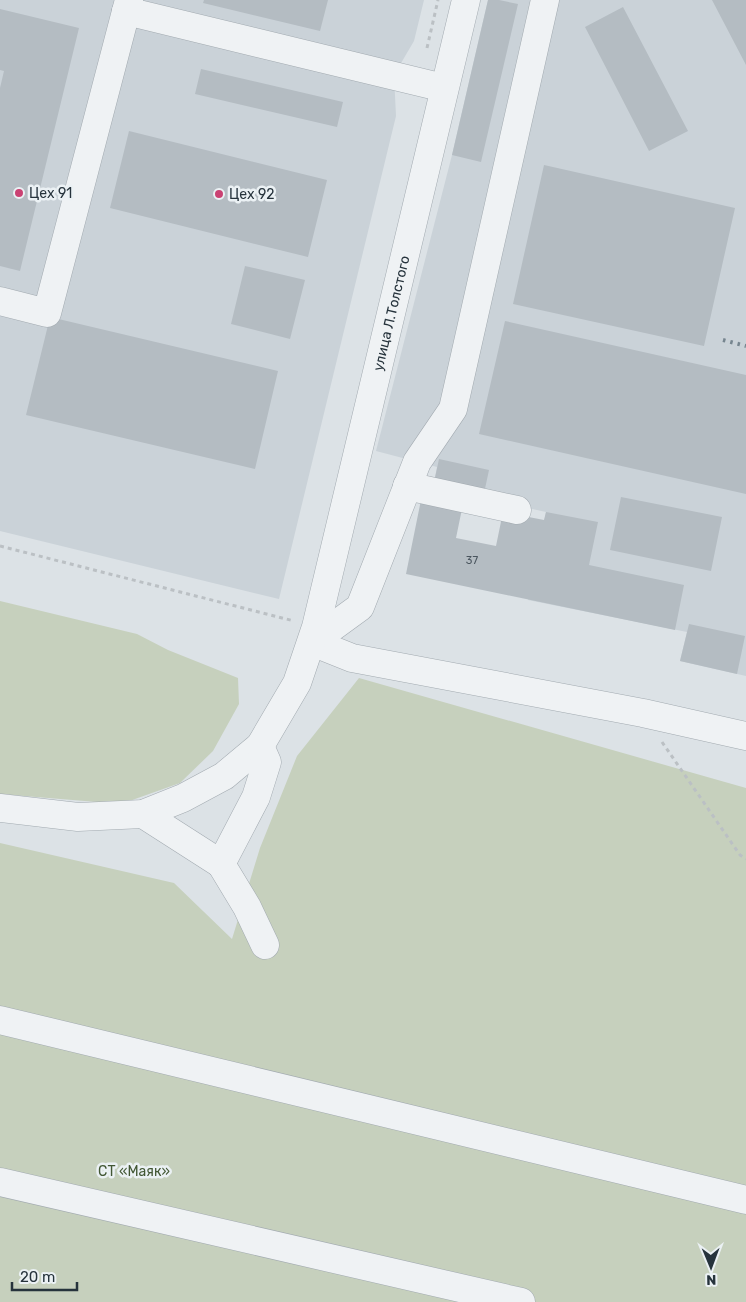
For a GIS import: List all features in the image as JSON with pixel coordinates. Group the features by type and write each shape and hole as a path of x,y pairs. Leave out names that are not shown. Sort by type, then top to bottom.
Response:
{"street":[{"name":"улица Л.Толстого","path":"0,808 78,817 143,814 183,798 224,776 260,746 297,683 314,634 466,0"},
{"path":"545,0 453,408 417,462 360,607 314,634 352,658 643,713 746,736"},
{"path":"0,301 47,313 127,5 444,88"},
{"path":"407,486 517,510"},
{"path":"221,864 256,797 267,762 260,746"},
{"path":"143,814 221,864 247,907 265,945"},
{"path":"0,1020 746,1200"},
{"path":"0,1182 521,1302"}],"path":[{"path":"0,546 314,634"},
{"path":"643,713 740,855 746,859"}],"shaded area":[{"path":"0,0 424,0 414,41 394,75 396,116 279,599 0,531"},
{"path":"488,0 746,0 746,676 680,661 687,632 528,600 546,512 433,487 437,467 376,451 452,155"}],"green space":[{"path":"0,601 137,634 168,650 238,678 239,704 213,751 180,783 121,804 0,794"},
{"name":"СТ «Маяк»","path":"359,678 746,788 746,1302 0,1302 0,843 174,883 232,939 260,848 297,756"}],"building":[{"path":"204,0 328,0 320,31 203,3"},
{"path":"488,0 518,4 481,162 452,155"},
{"path":"712,0 746,0 746,65"},
{"path":"623,7 688,131 649,151 585,27"},
{"path":"0,9 79,28 20,271 0,266 0,88 4,71 0,70"},
{"path":"201,69 343,102 337,127 195,94"},
{"name":"Цех 92","path":"129,131 327,180 308,257 110,208"},
{"path":"544,165 735,208 704,346 513,304"},
{"path":"245,266 305,280 290,339 231,324"},
{"path":"50,317 278,371 255,469 26,415"},
{"path":"505,321 746,375 746,494 479,434"},
{"path":"439,459 489,470 483,498 433,487"},
{"path":"422,495 463,504 456,538 496,546 503,512 544,520 546,512 598,522 589,565 684,585 675,630 406,574"},
{"path":"621,497 722,517 711,571 610,550"},
{"path":"689,624 745,636 737,674 680,661"}],"railway":[{"path":"723,340 746,346"}],"place":[{"name":"Цех 91","path":"19,193"},
{"name":"Цех 92","path":"219,194"}]}
